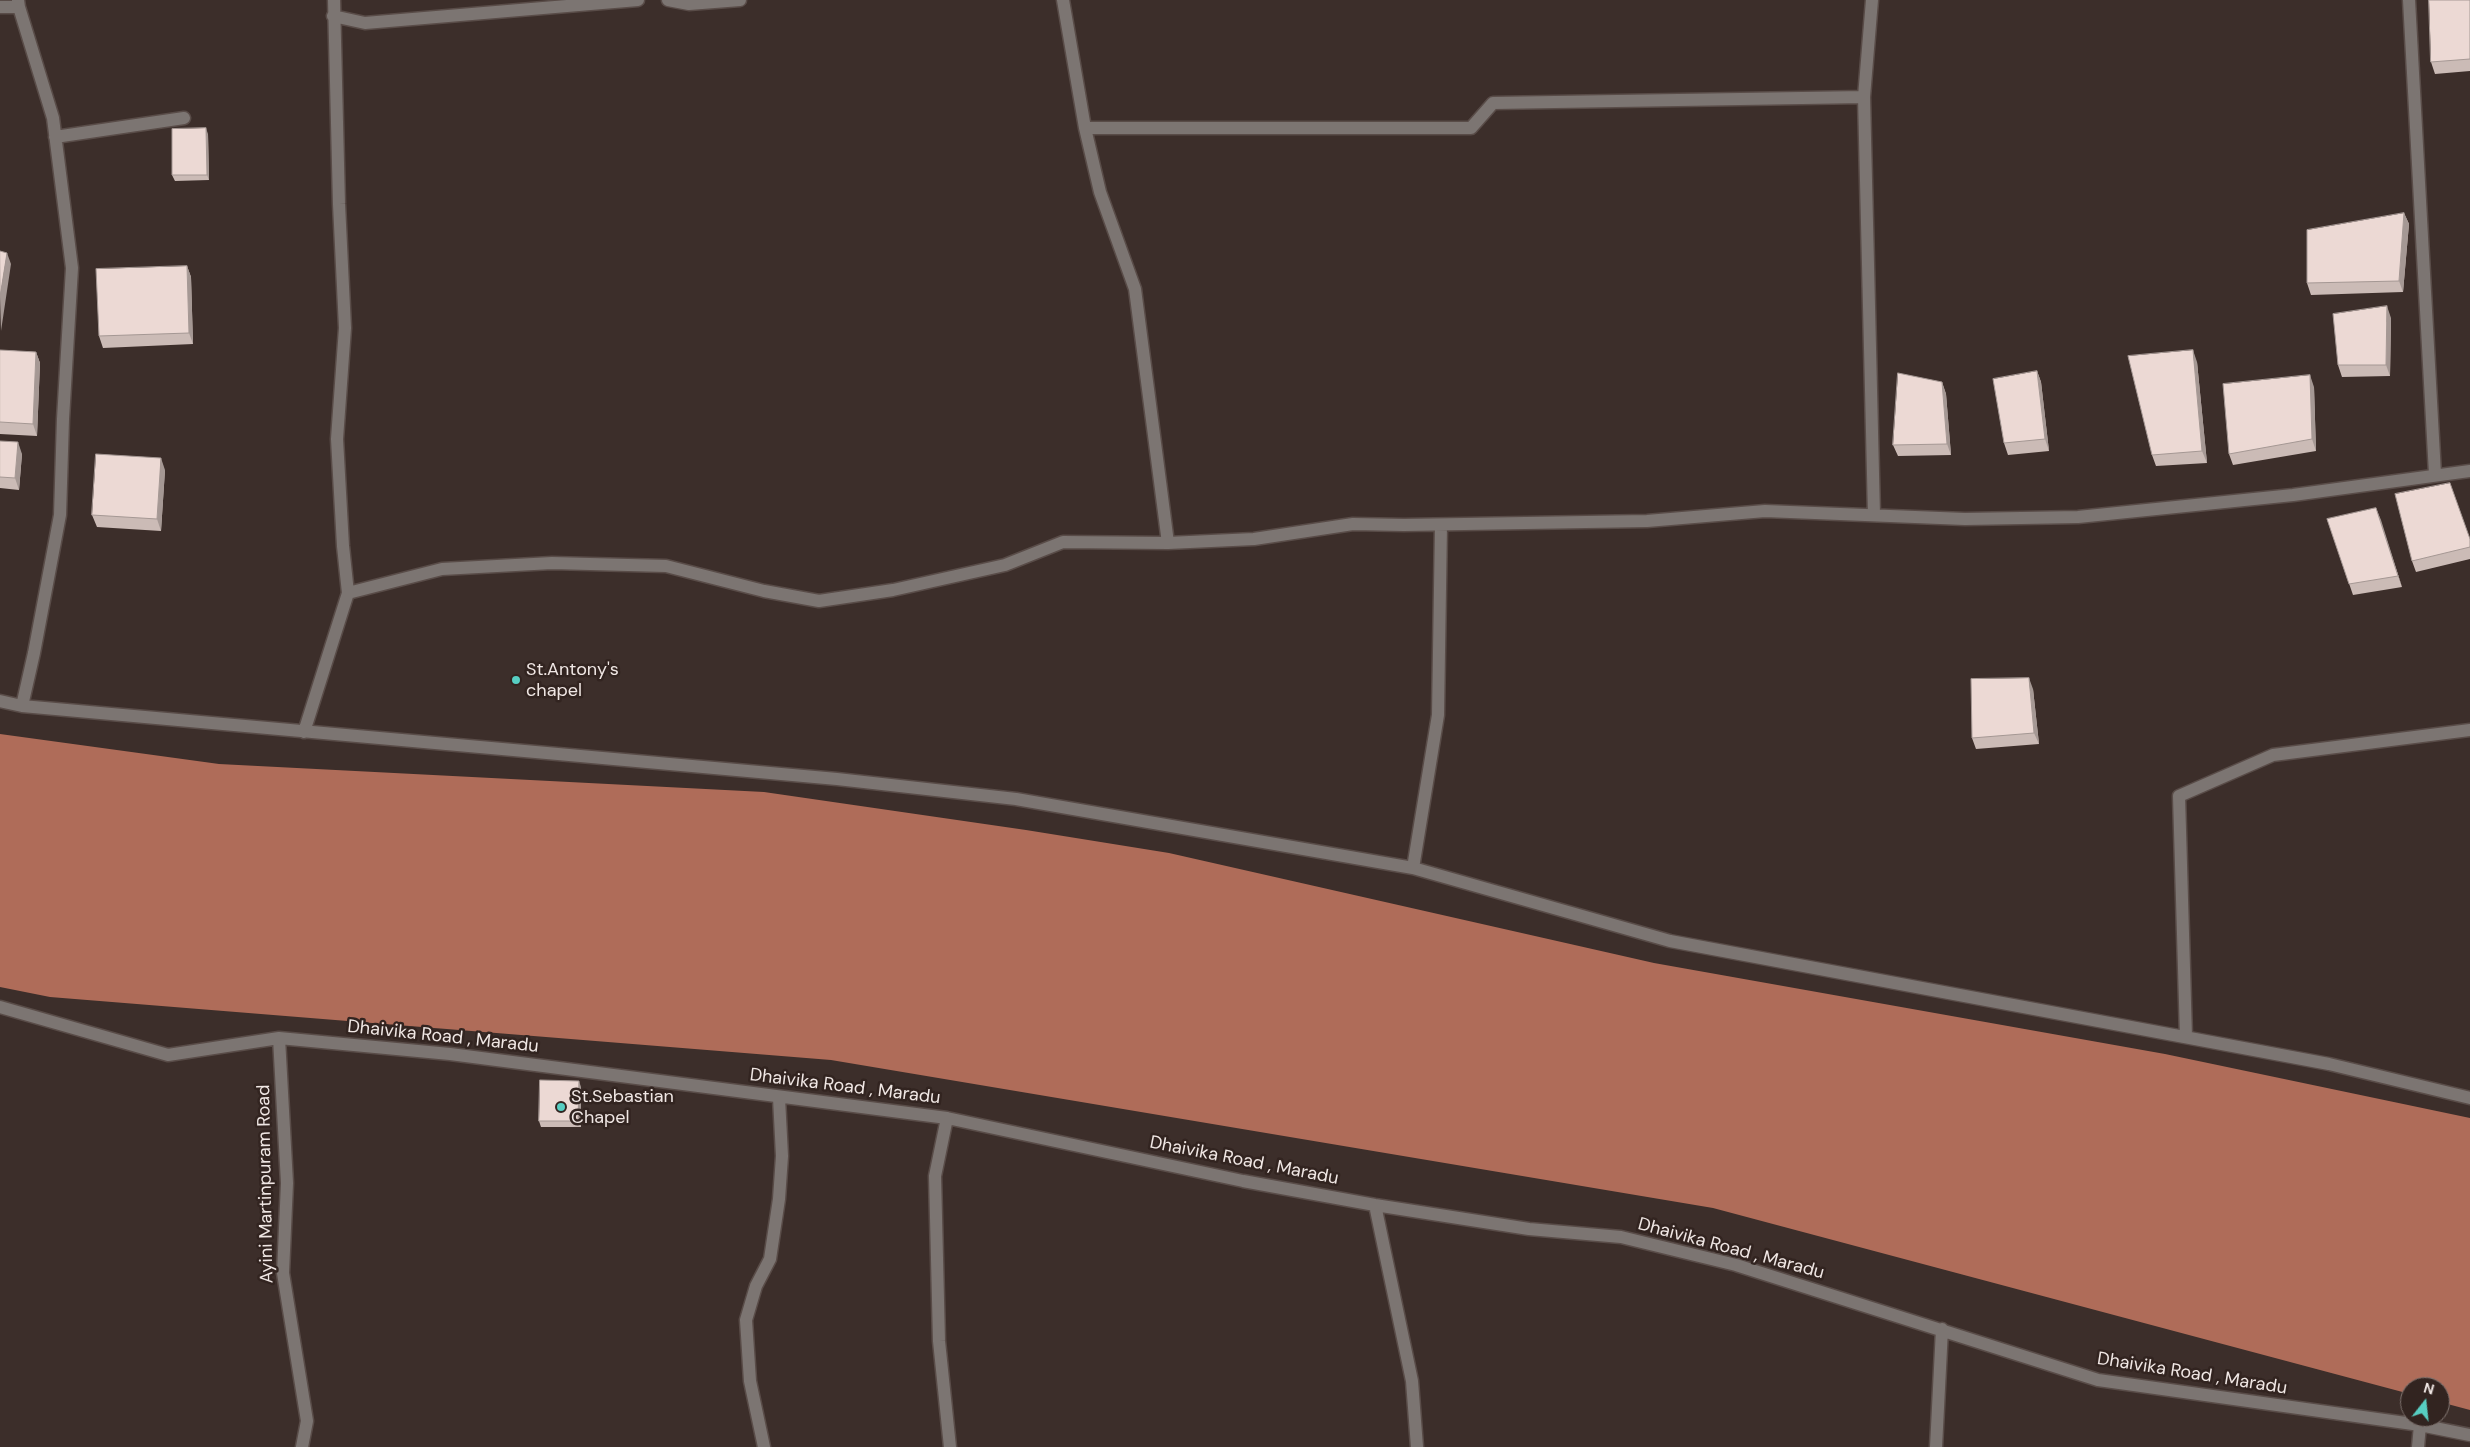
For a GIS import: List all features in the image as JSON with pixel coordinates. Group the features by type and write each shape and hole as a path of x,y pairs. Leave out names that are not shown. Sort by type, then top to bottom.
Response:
{"street":[{"path":"304,732 348,593 343,546 337,439 344,328 334,0"},
{"path":"333,16 365,23 638,0"},
{"path":"668,0 689,4 740,0"},
{"path":"1063,0 1085,128 1100,192 1135,289 1168,544"},
{"path":"1872,0 1864,96 1874,515"},
{"path":"2408,0 2435,474"},
{"path":"0,7 19,3 53,118 72,268 63,419 60,515 22,706"},
{"path":"1085,128 1471,128 1493,103 1864,96"},
{"path":"55,137 184,118"},
{"path":"348,593 442,569 552,563 666,566 764,591 819,601 894,590 1005,566 1063,542 1168,544 1254,539 1353,524 1441,525 1647,521 1765,511 1965,519 2078,517 2293,495 2435,474 2470,471"},
{"path":"1413,868 1438,715 1441,525"},
{"path":"0,701 22,706 837,779 1016,799 1413,868 1670,941 2329,1064 2470,1098"},
{"path":"2186,1037 2179,796 2274,755 2470,730"},
{"name":"Dhaivika Road , Maradu","path":"0,1007 168,1055 279,1038 450,1054 666,1081 779,1098 947,1118 1243,1181 1375,1205 1529,1229 1621,1238 1736,1265 2098,1380 2400,1422"},
{"name":"Ayini Martinpuram Road","path":"279,1038 287,1183 283,1273 307,1421 302,1447"},
{"path":"764,1447 750,1381 746,1320 756,1286 770,1259 779,1199 782,1156 779,1098"},
{"path":"947,1118 935,1176 939,1341 950,1447"},
{"path":"1375,1205 1412,1381 1417,1447"},
{"path":"1936,1447 1942,1330"},
{"path":"2418,1447 2420,1427"},
{"name":"Dhaivika Road , Maradu","path":"2430,1427 2470,1435"}],"shaded area":[{"path":"0,734 219,764 764,792 1169,853 1654,963 2165,1054 2470,1118 2470,1410 2450,1405 2450,1377 2400,1377 2400,1391 1713,1208 831,1060 50,997 0,987"}],"building":[{"path":"2429,0 2470,0 2470,59 2431,62"},
{"path":"206,128 207,175 172,175 172,129"},
{"path":"2404,213 2399,281 2307,283 2307,230"},
{"path":"0,251 7,253 0,297"},
{"path":"187,266 189,333 99,336 96,269"},
{"path":"2387,306 2386,365 2338,365 2333,314"},
{"path":"0,350 36,352 33,424 0,422"},
{"path":"2193,350 2202,451 2152,455 2128,356"},
{"path":"2037,371 2045,439 2004,443 1993,379"},
{"path":"1898,373 1942,382 1947,444 1893,445"},
{"path":"2310,375 2312,439 2229,454 2223,384"},
{"path":"0,441 18,442 15,478 0,477"},
{"path":"96,454 161,458 157,519 92,515"},
{"path":"2450,483 2470,539 2470,547 2412,561 2395,494"},
{"path":"2376,508 2398,576 2349,584 2327,519"},
{"path":"2029,678 2034,733 1972,738 1971,679"},
{"name":"St.Sebastian Chapel","path":"540,1080 579,1081 578,1121 539,1121"}],"place":[{"name":"St.Antony's chapel","path":"516,680"},
{"name":"St.Sebastian Chapel","path":"561,1107"}]}
